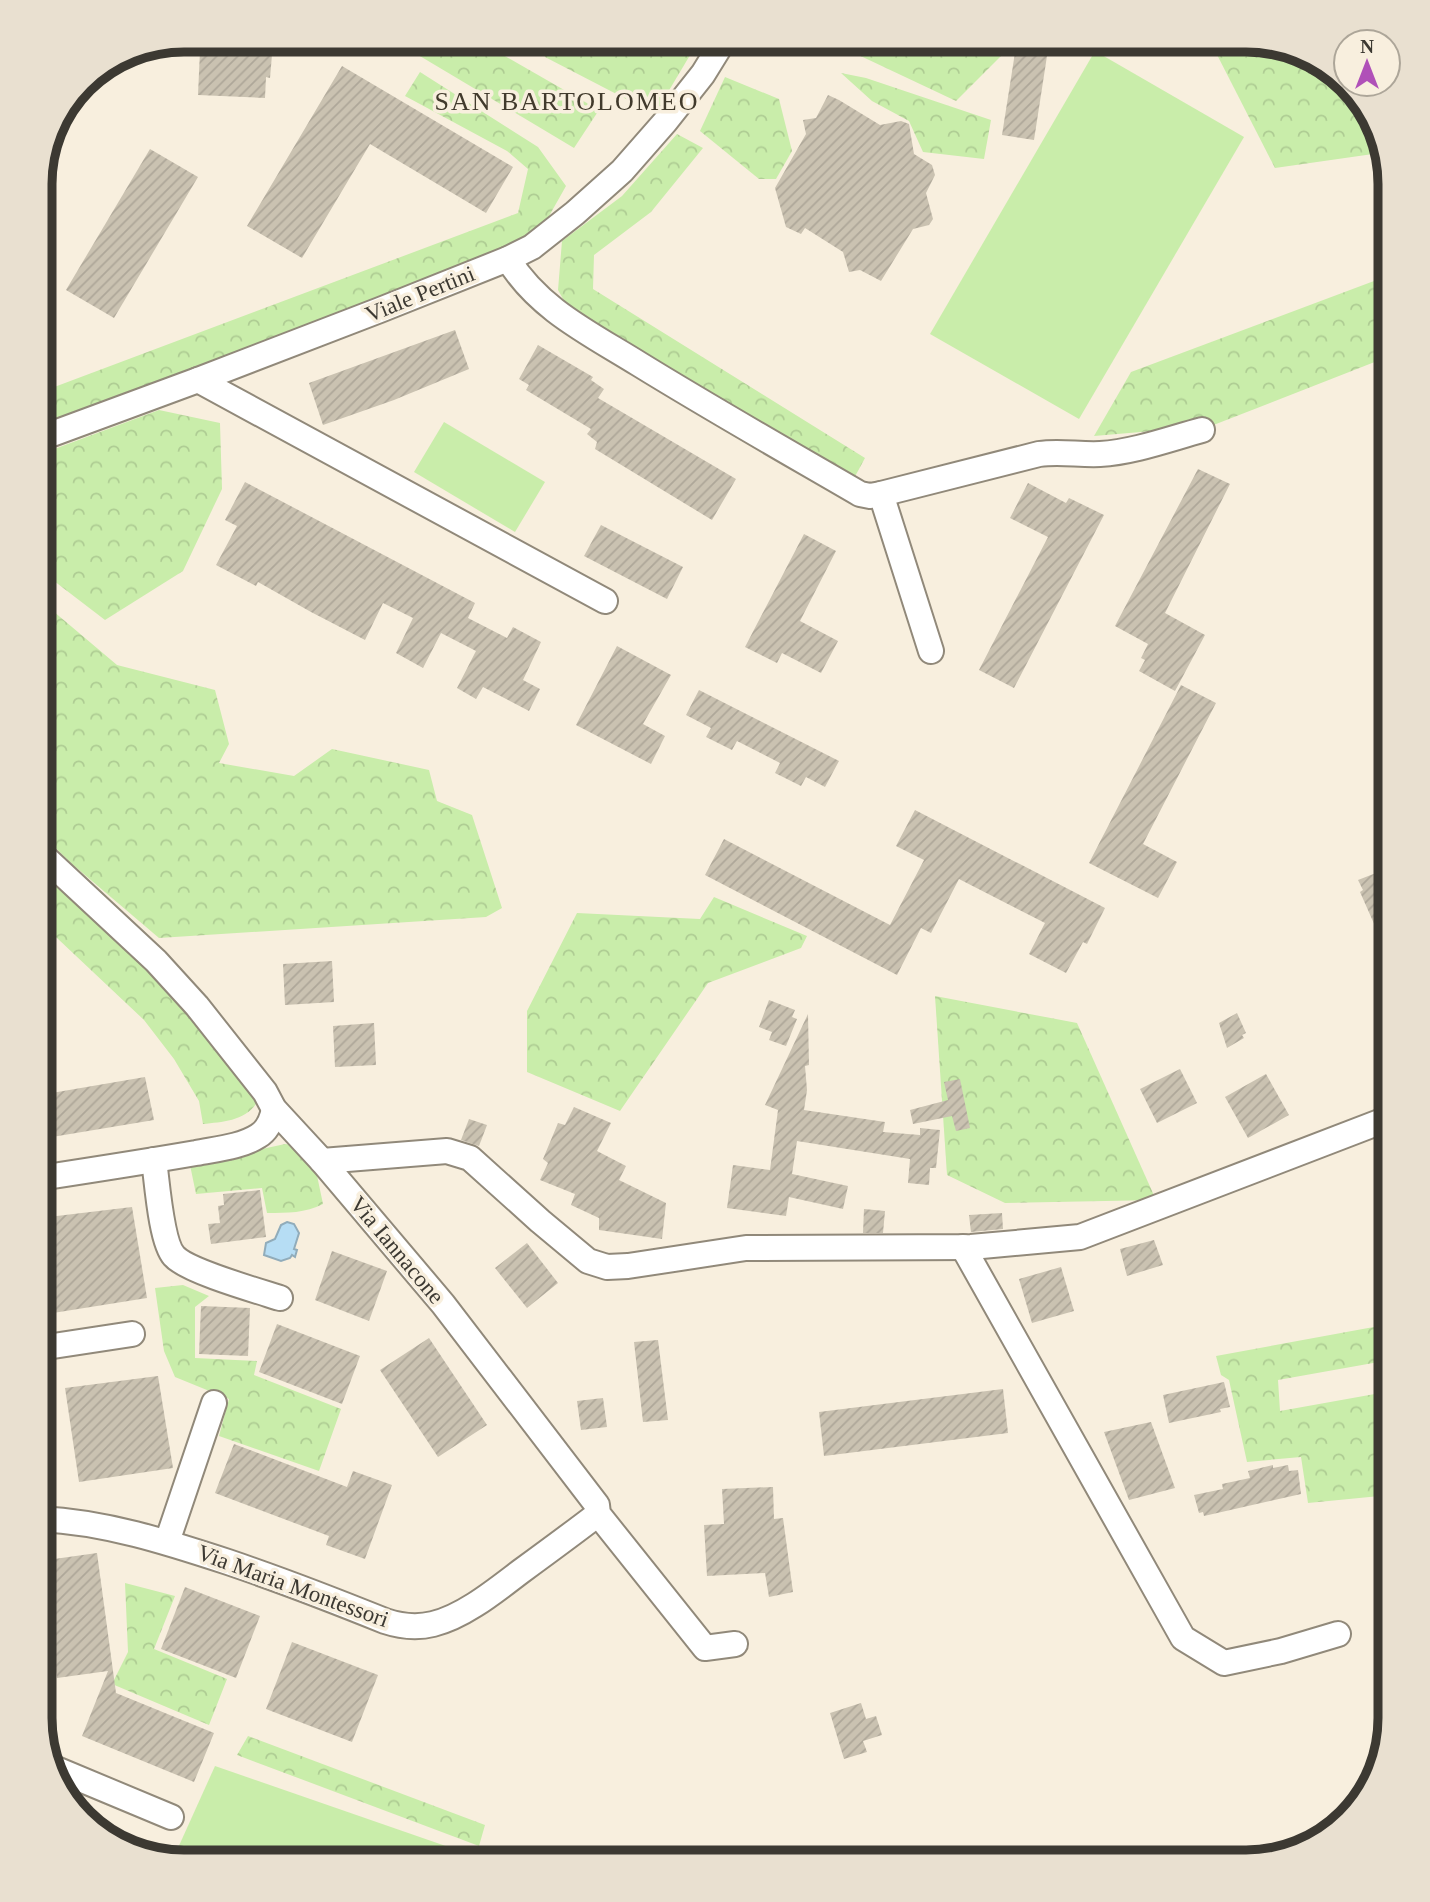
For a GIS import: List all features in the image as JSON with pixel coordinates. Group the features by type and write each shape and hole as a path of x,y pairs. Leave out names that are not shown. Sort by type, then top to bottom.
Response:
{"street":[{"name":"Viale Pertini","path":"53,434 198,380 508,259 531,247 622,171 665,122 716,52"},
{"path":"508,259 547,306 672,385 860,494 881,494 1039,454 1100,454 1202,430"},
{"path":"198,380 605,601"},
{"path":"881,494 931,651"},
{"name":"Via Iannacone","path":"53,865 117,923 197,1006 265,1093 274,1109 322,1161 443,1304 597,1505 598,1514 705,1648 735,1644"},
{"path":"53,1176 238,1144 257,1137 269,1125 274,1109"},
{"path":"322,1161 447,1151 470,1158 588,1261 607,1267 746,1248 963,1247 1080,1237 1378,1123"},
{"path":"153,1160 165,1238 174,1256 197,1270 280,1298"},
{"path":"963,1247 1183,1638 1224,1663 1282,1651 1338,1634"},
{"path":"53,1346 132,1334"},
{"path":"167,1542 214,1403"},
{"name":"Via Maria Montessori","path":"53,1520 83,1523 167,1542 259,1573 385,1621 419,1626 447,1619 494,1592 598,1514"},
{"path":"65,1773 171,1817"}],"green space":[{"path":"413,52 498,52 599,110 574,148"},
{"path":"544,52 692,52 655,114 545,57"},
{"path":"853,53 1004,53 956,101"},
{"path":"1094,53 1244,137 1079,419 930,334"},
{"path":"1216,53 1254,53 1279,57 1311,70 1332,85 1332,98 1345,98 1350,104 1364,126 1374,154 1275,168"},
{"path":"420,72 538,147 566,186 544,225 487,257 53,423 53,387 518,213 528,169 507,151 405,96"},
{"path":"841,73 866,78 991,120 984,159 923,152 909,121 872,101"},
{"path":"725,77 779,99 792,151 776,179 759,179 700,131"},
{"path":"677,134 703,148 651,212 594,255 593,289 865,458 852,482 567,306 558,290 562,241 622,196"},
{"path":"1378,279 1378,361 1211,426 1094,436 1131,372"},
{"path":"159,410 220,423 222,489 183,571 105,620 53,580 53,450"},
{"path":"444,422 545,482 515,532 414,472"},
{"path":"53,611 117,665 215,690 229,744 219,763 294,776 332,749 429,770 437,801 472,815 502,908 486,917 159,938 53,846"},
{"path":"53,866 145,951 254,1091 256,1104 245,1114 232,1120 203,1124 199,1101 174,1059 144,1020 53,934"},
{"path":"714,897 807,936 801,948 708,983 620,1111 527,1072 527,1011 577,913 700,919"},
{"path":"935,996 1077,1023 1156,1200 1005,1203 947,1175"},
{"path":"285,1144 300,1146 315,1166 323,1204 303,1211 267,1213 262,1188 196,1194 190,1165"},
{"path":"183,1285 209,1296 195,1307 195,1358 257,1361 254,1375 341,1409 319,1471 219,1436 229,1399 175,1377 164,1351 155,1288"},
{"path":"1378,1326 1378,1362 1278,1380 1280,1411 1378,1393 1378,1496 1308,1503 1301,1457 1247,1462 1229,1380 1221,1375 1216,1356"},
{"path":"125,1583 175,1596 154,1649 227,1679 209,1725 112,1684 128,1652"},
{"path":"248,1736 485,1825 479,1846 237,1755"},
{"path":"215,1766 457,1850 185,1850 177,1849"}],"water":[{"path":"287,1222 294,1224 299,1233 294,1249 297,1250 295,1257 292,1255 281,1261 264,1255 266,1243 275,1239 281,1225"}],"building":[{"path":"200,52 272,52 270,78 266,77 265,98 198,95"},
{"path":"1015,53 1047,53 1034,140 1002,135"},
{"path":"342,66 513,167 486,213 370,144 302,258 247,226"},
{"path":"828,95 880,125 901,121 909,124 914,154 932,165 935,175 926,193 933,219 929,225 913,229 881,281 860,270 849,272 843,252 805,228 801,234 786,227 775,188 806,134 803,120 816,118"},
{"path":"150,149 198,177 114,318 66,290"},
{"path":"455,330 469,369 323,425 309,383"},
{"path":"538,345 593,377 591,380 604,389 598,398 736,479 712,520 595,449 597,442 587,434 591,429 526,390 529,385 519,379"},
{"path":"1198,469 1230,484 1165,613 1205,635 1175,691 1139,671 1145,660 1141,658 1148,644 1115,626"},
{"path":"245,482 475,603 468,618 507,638 513,627 541,642 523,680 540,689 529,711 483,687 476,699 457,688 476,651 441,633 423,668 396,653 413,618 383,603 365,640 258,582 256,586 216,565 237,526 225,520"},
{"path":"1028,483 1066,503 1069,498 1104,515 1014,688 979,670 1048,537 1010,518"},
{"path":"601,525 683,567 667,599 584,556"},
{"path":"804,534 836,551 800,621 838,641 821,673 782,653 777,663 745,647"},
{"path":"617,646 671,675 643,724 665,736 651,764 576,725"},
{"path":"1181,685 1216,703 1143,844 1177,862 1158,898 1089,863"},
{"path":"699,690 839,761 825,787 806,777 801,786 775,773 780,763 737,741 732,750 706,737 711,728 686,715"},
{"path":"915,810 1105,908 1087,944 1083,942 1066,973 1029,954 1045,923 959,879 931,933 921,928 897,975 705,875 724,839 890,925 924,860 896,846"},
{"path":"1376,873 1378,925 1375,926 1360,892 1363,890 1358,880"},
{"path":"332,961 334,1002 285,1005 283,964"},
{"path":"769,1000 795,1010 792,1017 797,1019 786,1046 769,1040 772,1032 759,1027"},
{"path":"1237,1013 1246,1033 1242,1035 1244,1038 1227,1048 1219,1023"},
{"path":"808,1014 809,1065 805,1066 807,1090 804,1110 885,1122 883,1132 920,1135 920,1128 940,1130 936,1168 930,1168 929,1185 908,1183 910,1159 797,1141 792,1174 848,1186 843,1209 789,1197 786,1216 727,1208 733,1165 770,1170 778,1110 765,1105"},
{"path":"374,1023 376,1065 335,1067 333,1026"},
{"path":"1180,1069 1197,1103 1157,1123 1140,1089"},
{"path":"1266,1074 1289,1115 1248,1138 1225,1097"},
{"path":"145,1077 154,1120 53,1137 53,1093"},
{"path":"960,1079 970,1128 956,1131 952,1116 913,1124 910,1110 948,1100 944,1082"},
{"path":"574,1107 611,1123 597,1151 626,1166 619,1180 666,1203 662,1239 599,1230 599,1218 571,1205 575,1194 540,1180 548,1163 543,1159 558,1123 565,1125"},
{"path":"469,1119 487,1125 479,1146 461,1140"},
{"path":"260,1190 266,1237 211,1244 208,1224 220,1223 218,1206 224,1205 223,1194"},
{"path":"132,1207 147,1298 53,1313 53,1216"},
{"path":"864,1209 885,1211 883,1233 863,1233"},
{"path":"1002,1213 1003,1229 971,1232 969,1215"},
{"path":"1154,1240 1163,1265 1127,1276 1120,1249"},
{"path":"527,1243 558,1283 527,1308 495,1268"},
{"path":"332,1251 387,1271 369,1321 315,1300"},
{"path":"1061,1267 1074,1311 1032,1323 1019,1279"},
{"path":"201,1306 250,1308 248,1356 199,1354"},
{"path":"277,1324 360,1356 342,1404 259,1372"},
{"path":"429,1338 487,1425 438,1457 380,1370"},
{"path":"658,1340 668,1420 643,1422 634,1342"},
{"path":"158,1376 173,1468 79,1482 65,1388"},
{"path":"1224,1382 1230,1407 1220,1409 1221,1412 1169,1423 1163,1395"},
{"path":"1003,1389 1008,1433 824,1456 819,1412"},
{"path":"603,1398 607,1427 581,1430 577,1401"},
{"path":"1151,1422 1175,1488 1129,1500 1104,1432"},
{"path":"234,1444 347,1487 353,1471 392,1485 365,1559 326,1545 329,1536 215,1493"},
{"path":"1273,1465 1273,1468 1288,1465 1289,1471 1298,1470 1301,1494 1204,1516 1203,1512 1199,1513 1194,1495 1223,1489 1222,1484 1250,1478 1248,1471"},
{"path":"773,1487 774,1519 783,1518 793,1592 769,1597 765,1573 707,1576 704,1525 724,1524 722,1489"},
{"path":"97,1553 116,1693 214,1733 194,1782 82,1736 108,1671 57,1678 53,1650 53,1559"},
{"path":"185,1587 260,1616 236,1678 161,1649"},
{"path":"292,1642 378,1675 352,1742 266,1709"},
{"path":"861,1703 866,1719 876,1716 882,1735 863,1741 867,1752 844,1759 830,1713"}],"district":[{"name":"SAN BARTOLOMEO","path":"567,101"}]}
